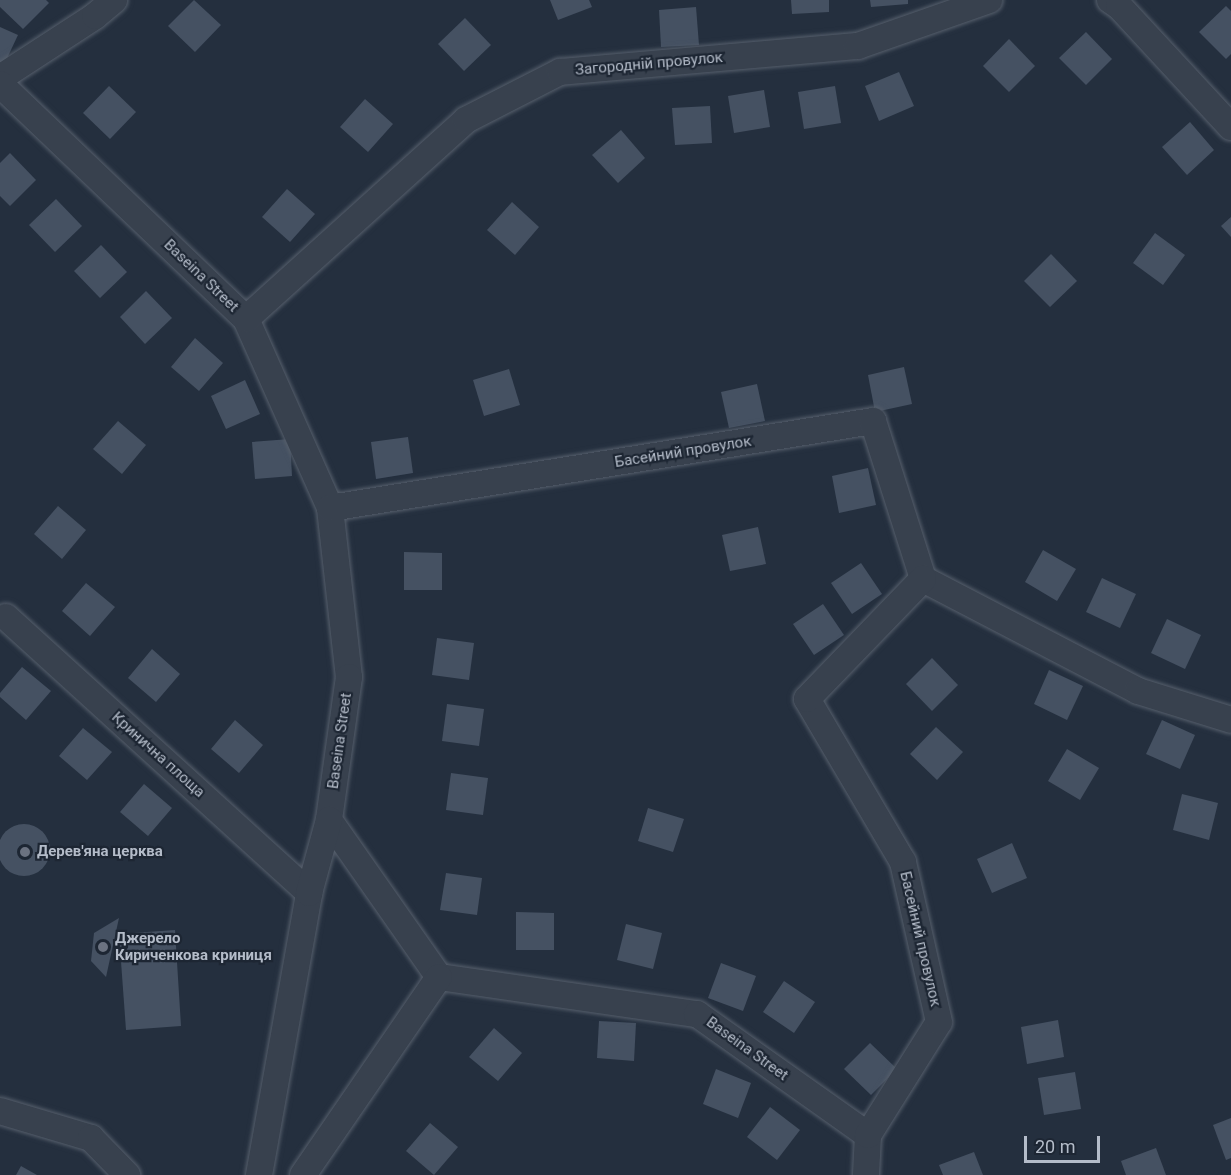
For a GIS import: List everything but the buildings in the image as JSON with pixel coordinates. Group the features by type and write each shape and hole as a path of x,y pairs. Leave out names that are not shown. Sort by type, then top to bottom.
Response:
{"street":[{"path":"0,78 95,16 114,0"},
{"name":"Загородній провулок","path":"246,319 466,120 560,72 858,46 989,0"},
{"path":"1110,0 1119,6 1231,127"},
{"name":"Baseina Street","path":"0,84 246,319 330,508 349,677 329,820"},
{"name":"Басейний провулок","path":"330,508 873,421 923,579 807,699 903,862 939,1022 868,1135"},
{"path":"923,579 1138,691 1231,720"},
{"name":"Кринична площа","path":"6,617 309,893"},
{"path":"259,1175 309,893 329,820"},
{"path":"303,1175 439,977 329,820"},
{"name":"Baseina Street","path":"439,977 697,1014 868,1135"},
{"path":"0,1112 91,1138 128,1175"},
{"path":"866,1175 868,1135"}],"place":[{"name":"Дерев'яна церква","path":"25,852"},
{"name":"Джерело Кириченкова криниця","path":"103,947"}]}
